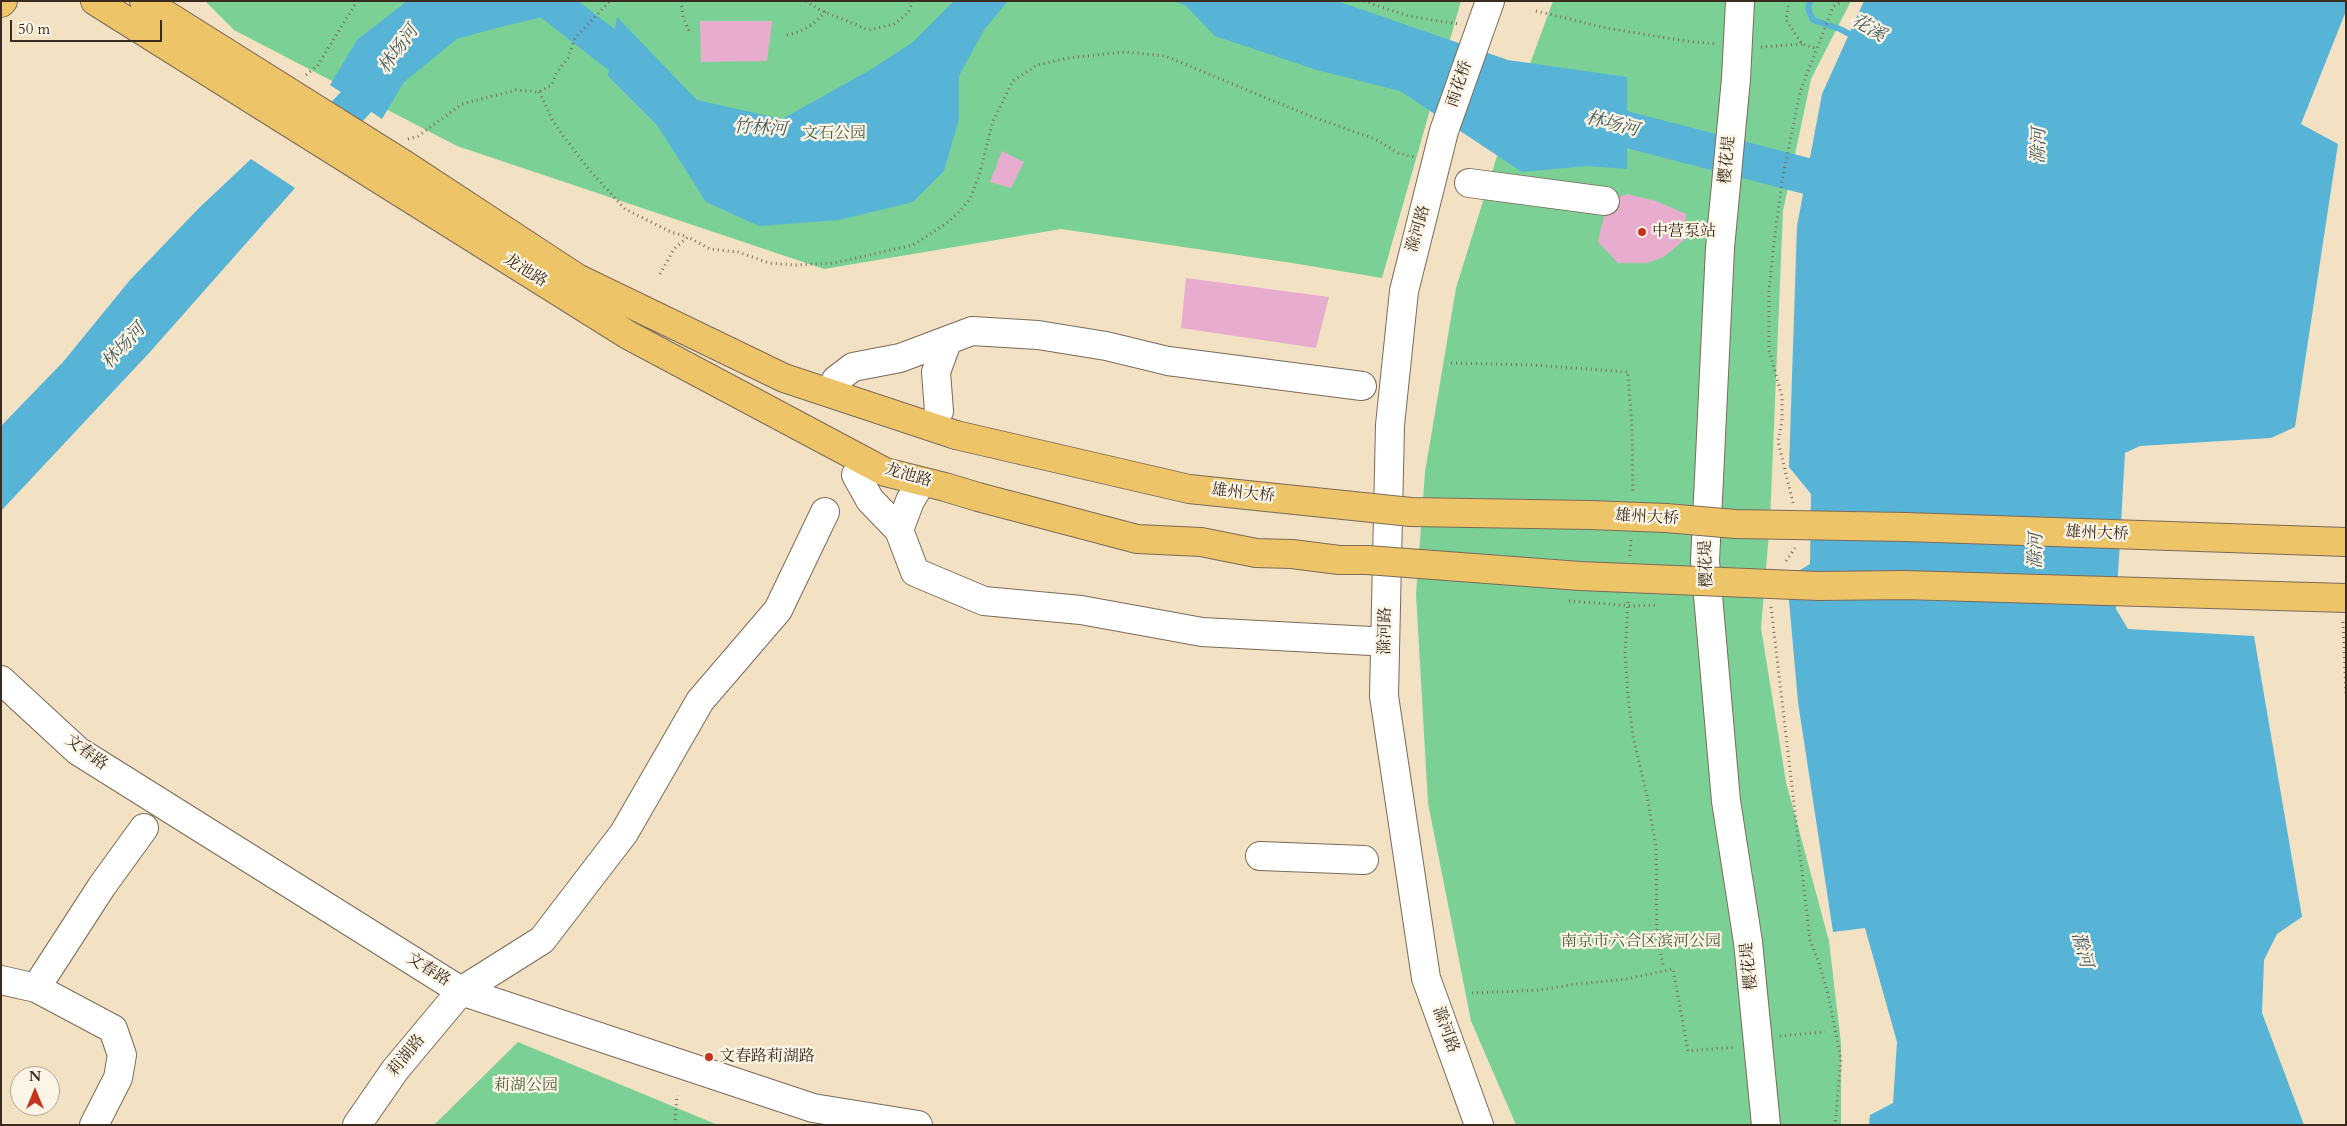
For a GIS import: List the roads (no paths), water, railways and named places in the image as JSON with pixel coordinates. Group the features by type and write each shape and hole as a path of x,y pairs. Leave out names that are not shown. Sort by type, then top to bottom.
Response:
{"main road":[{"name":"龙池路","path":"94,1 628,335 885,472 945,487 978,498 1137,539 1201,542 1256,553 1292,554 1340,560 1367,560 1580,576 1819,586 1904,585 2344,607"},
{"name":"龙池路","path":"144,1 406,165 577,278 784,378 956,435"},
{"name":"雄州大桥","path":"956,435 1189,489 1411,512 1590,515 1666,518 1735,524 1906,527 2346,542"}],"street":[{"name":"雨花桥","path":"1444,131 1471,31 1490,1"},
{"name":"樱花堤","path":"1740,1 1736,79 1720,248 1705,561 1726,800 1748,942 1766,1125"},
{"name":"滁河路","path":"1444,131 1411,255 1404,291 1397,356 1390,425 1384,696 1426,978 1479,1125"},
{"path":"1469,183 1604,201"},
{"path":"836,380 853,368 900,358 947,342 972,331 1038,335 1106,346 1168,361 1277,377 1362,386"},
{"path":"939,411 936,372 947,342"},
{"path":"856,475 870,500 899,530 915,572 984,601 1081,610 1202,632 1371,641"},
{"path":"899,530 910,501 919,486"},
{"name":"莉湖路","path":"357,1125 395,1070 461,991 542,940 624,833 700,701 778,610 825,512"},
{"name":"文春路","path":"1,680 78,751 461,991 812,1108 918,1125"},
{"path":"36,988 102,886 144,828"},
{"path":"1260,856 1364,860"},
{"path":"1,980 36,988 113,1029 122,1055 118,1078 94,1125"}],"water":[{"path":"407,1 554,1 543,17 457,39 404,82 382,119 330,85 357,40"},
{"path":"954,1 1008,1 984,30 959,76 959,119 944,171 913,202 839,220 759,226 706,202 657,125 608,76 617,17 697,100 782,119 870,70 913,42"},
{"path":"1173,1 1337,1 1508,60 1627,77 1627,169 1587,166 1522,172 1400,91 1317,70 1215,36 1185,5"},
{"name":"滁河","path":"1864,1 2346,1 2346,11 2301,124 2338,144 2295,427 2271,438 2140,446 2125,453 2116,609 2128,629 2254,636 2302,917 2277,934 2264,960 2262,1013 2304,1125 1869,1125 1870,1115 1893,1103 1897,1042 1865,928 1833,932 1798,702 1787,578 1810,564 1811,494 1789,467 1797,226 1822,94"},
{"path":"251,159 295,188 150,352 1,511 1,426 63,362 130,280 199,208"}],"waterway":[{"name":"林场河","path":"341,118 387,69 433,1"},
{"name":"竹林河","path":"549,1 652,81"},
{"name":"花溪","path":"1810,1 1808,9 1813,20 1840,29 1855,37"},
{"name":"林场河","path":"1578,117 1853,188"}],"place":[{"name":"中营泵站","path":"1642,232"},
{"name":"文春路莉湖路","path":"709,1057"}],"park label":[{"name":"文石公园","path":"834,134"},
{"name":"南京市六合区滨河公园","path":"1641,942"},
{"name":"莉湖公园","path":"526,1086"}]}
